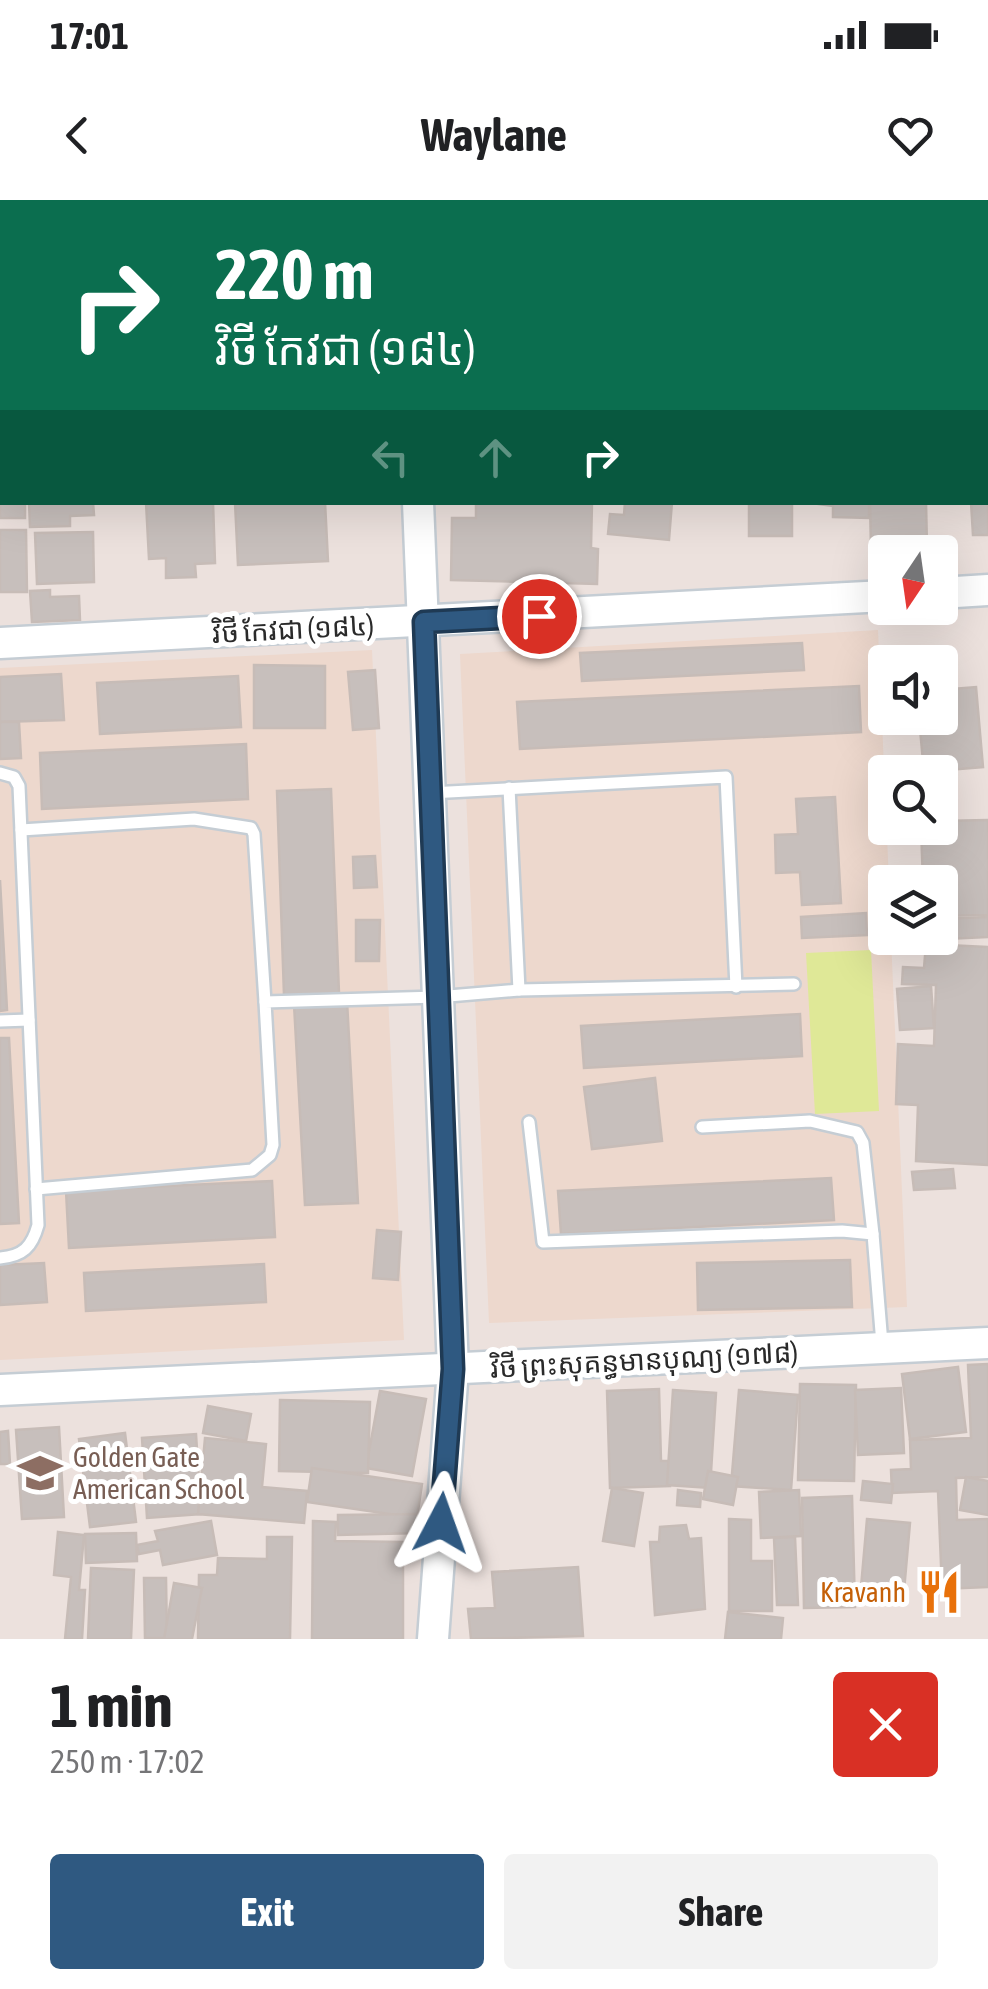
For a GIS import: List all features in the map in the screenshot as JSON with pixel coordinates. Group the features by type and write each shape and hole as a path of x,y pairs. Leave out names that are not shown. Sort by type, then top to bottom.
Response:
{"street":[{"path":"418,505 453,1369 432,1639"},
{"path":"958,592 988,590"},
{"name":"វិថី កែវជា (១៨៤)","path":"0,643 868,597"},
{"name":"វិថី ព្រះសុគន្ធមានបុណ្យ (១៧៨)","path":"0,1390 988,1343"}],"lane":[{"path":"0,773 14,777 19,786 38,1225 33,1243 20,1254 0,1258"},
{"path":"430,793 726,778 736,987"},
{"path":"510,788 519,990"},
{"path":"21,830 194,819 250,828 254,834 273,1144 262,1164 252,1170 36,1189"},
{"path":"265,1002 436,997 519,990 794,984"},
{"path":"0,1021 29,1020"},
{"path":"702,1128 810,1120 857,1132 863,1143 883,1348"},
{"path":"529,1122 543,1242 872,1234"}],"shaded area":[{"path":"878,630 879,645 868,645 868,735 883,735 883,755 868,755 868,845 887,845 888,865 868,865 868,955 892,955 907,1307 489,1323 460,654"},
{"path":"372,650 404,1340 0,1360 0,668"}],"green space":[{"path":"868,950 871,955 879,1111 815,1114 806,953"}],"building":[{"path":"0,505 25,505 25,518 0,518"},
{"path":"29,505 93,505 94,515 70,516 70,526 30,527"},
{"path":"146,505 213,505 215,563 195,564 196,577 166,578 166,558 149,559"},
{"path":"235,505 325,505 328,561 238,565"},
{"path":"476,505 592,505 591,548 598,549 597,584 451,580 452,518 476,518"},
{"path":"625,505 672,505 669,540 608,534 610,514 624,515"},
{"path":"749,505 792,505 792,536 749,536"},
{"path":"826,505 869,505 869,518 833,517 833,506"},
{"path":"870,505 926,505 927,535 871,535"},
{"path":"971,505 988,505 988,535 973,535"},
{"path":"0,530 26,530 27,592 0,592"},
{"path":"93,532 94,582 37,584 35,533"},
{"path":"50,590 50,597 79,596 80,620 32,622 30,591"},
{"path":"802,643 804,670 582,681 580,653"},
{"path":"254,665 325,666 325,728 254,728"},
{"path":"375,670 379,728 353,730 348,672"},
{"path":"61,674 64,720 0,722 0,677"},
{"path":"238,676 241,727 100,734 97,683"},
{"path":"859,686 861,732 520,749 517,702"},
{"path":"976,687 983,767 958,769 958,755 922,755 921,735 958,735 958,688"},
{"path":"0,722 19,722 21,758 0,759"},
{"path":"246,744 248,799 42,809 40,753"},
{"path":"331,789 339,993 284,995 277,791"},
{"path":"835,797 841,903 802,905 800,872 776,873 775,835 798,834 796,799"},
{"path":"988,820 988,915 958,916 958,865 922,865 922,845 958,845 958,821"},
{"path":"375,856 377,887 354,888 353,857"},
{"path":"0,880 7,1010 0,1011"},
{"path":"866,913 867,935 802,938 801,917"},
{"path":"988,917 988,937 958,938 958,918"},
{"path":"356,920 380,920 379,961 356,961"},
{"path":"958,946 988,947 988,1165 916,1161 918,1105 896,1104 898,1044 934,1046 936,985 902,984 903,967 924,968 925,955 958,955"},
{"path":"931,986 934,1028 900,1030 897,989"},
{"path":"347,1001 358,1203 305,1205 294,1004"},
{"path":"800,1014 802,1056 584,1068 581,1026"},
{"path":"0,1038 9,1038 19,1223 0,1224"},
{"path":"655,1078 662,1141 592,1149 584,1087"},
{"path":"953,1169 955,1188 914,1190 912,1172"},
{"path":"831,1178 834,1220 561,1234 558,1191"},
{"path":"272,1181 275,1237 69,1248 66,1191"},
{"path":"377,1230 401,1232 398,1280 373,1278"},
{"path":"850,1260 852,1307 698,1310 697,1263"},
{"path":"44,1263 47,1302 0,1305 0,1265"},
{"path":"264,1264 266,1302 86,1311 84,1273"},
{"path":"988,1364 988,1477 956,1478 957,1520 988,1519 988,1587 942,1589 938,1491 892,1493 891,1470 911,1469 910,1440 971,1438 968,1365"},
{"path":"958,1367 966,1432 910,1439 902,1374"},
{"path":"800,1384 856,1385 854,1481 798,1480"},
{"path":"901,1388 904,1453 858,1455 855,1390"},
{"path":"659,1389 661,1461 669,1461 670,1486 610,1488 607,1391"},
{"path":"673,1390 716,1393 710,1488 667,1485"},
{"path":"739,1390 798,1395 791,1490 731,1486"},
{"path":"380,1391 426,1399 412,1476 366,1468"},
{"path":"280,1400 370,1402 368,1473 279,1471"},
{"path":"208,1406 251,1414 246,1441 203,1433"},
{"name":"Golden Gate American School","path":"59,1427 64,1517 22,1519 16,1430"},
{"path":"8,1431 10,1464 0,1464 0,1432"},
{"path":"125,1433 136,1522 90,1527 79,1439"},
{"path":"196,1434 201,1514 147,1518 142,1438"},
{"path":"205,1438 266,1444 262,1487 307,1491 304,1523 198,1514"},
{"path":"312,1468 422,1484 417,1518 307,1502"},
{"path":"708,1471 738,1477 733,1505 703,1499"},
{"path":"966,1477 988,1481 988,1515 960,1510"},
{"path":"863,1481 893,1484 891,1503 861,1500"},
{"path":"612,1488 643,1493 634,1546 603,1541"},
{"path":"678,1490 701,1493 700,1507 677,1505"},
{"path":"799,1490 801,1536 761,1538 759,1492"},
{"path":"852,1496 855,1607 804,1608 802,1498"},
{"path":"418,1514 419,1533 338,1535 338,1515"},
{"path":"729,1519 751,1520 751,1561 772,1561 772,1611 729,1611"},
{"path":"867,1519 910,1523 904,1591 861,1587"},
{"path":"211,1521 217,1555 163,1565 160,1550 139,1554 137,1545 158,1541 155,1531"},
{"path":"313,1521 336,1522 335,1541 403,1542 403,1639 312,1639"},
{"path":"686,1525 689,1539 701,1538 705,1609 655,1615 650,1542 659,1542 660,1527"},
{"path":"58,1532 84,1535 79,1590 85,1590 82,1639 65,1639 71,1577 54,1575"},
{"path":"136,1533 137,1561 86,1563 85,1534"},
{"path":"267,1537 292,1537 290,1639 198,1639 199,1575 217,1575 218,1558 267,1559"},
{"path":"795,1537 798,1605 777,1605 774,1538"},
{"path":"578,1567 583,1636 471,1639 468,1609 495,1608 492,1572"},
{"path":"91,1568 134,1570 131,1639 88,1639"},
{"path":"144,1578 166,1578 167,1638 145,1638"},
{"path":"174,1583 202,1588 192,1639 164,1639"},
{"path":"728,1612 783,1618 781,1639 725,1639"}],"place":[{"name":"Golden Gate American School","path":"40,1473"},
{"name":"Kravanh","path":"939,1592"}],"route":[{"path":"441,1523 453,1369 424,622 539,616"}]}
